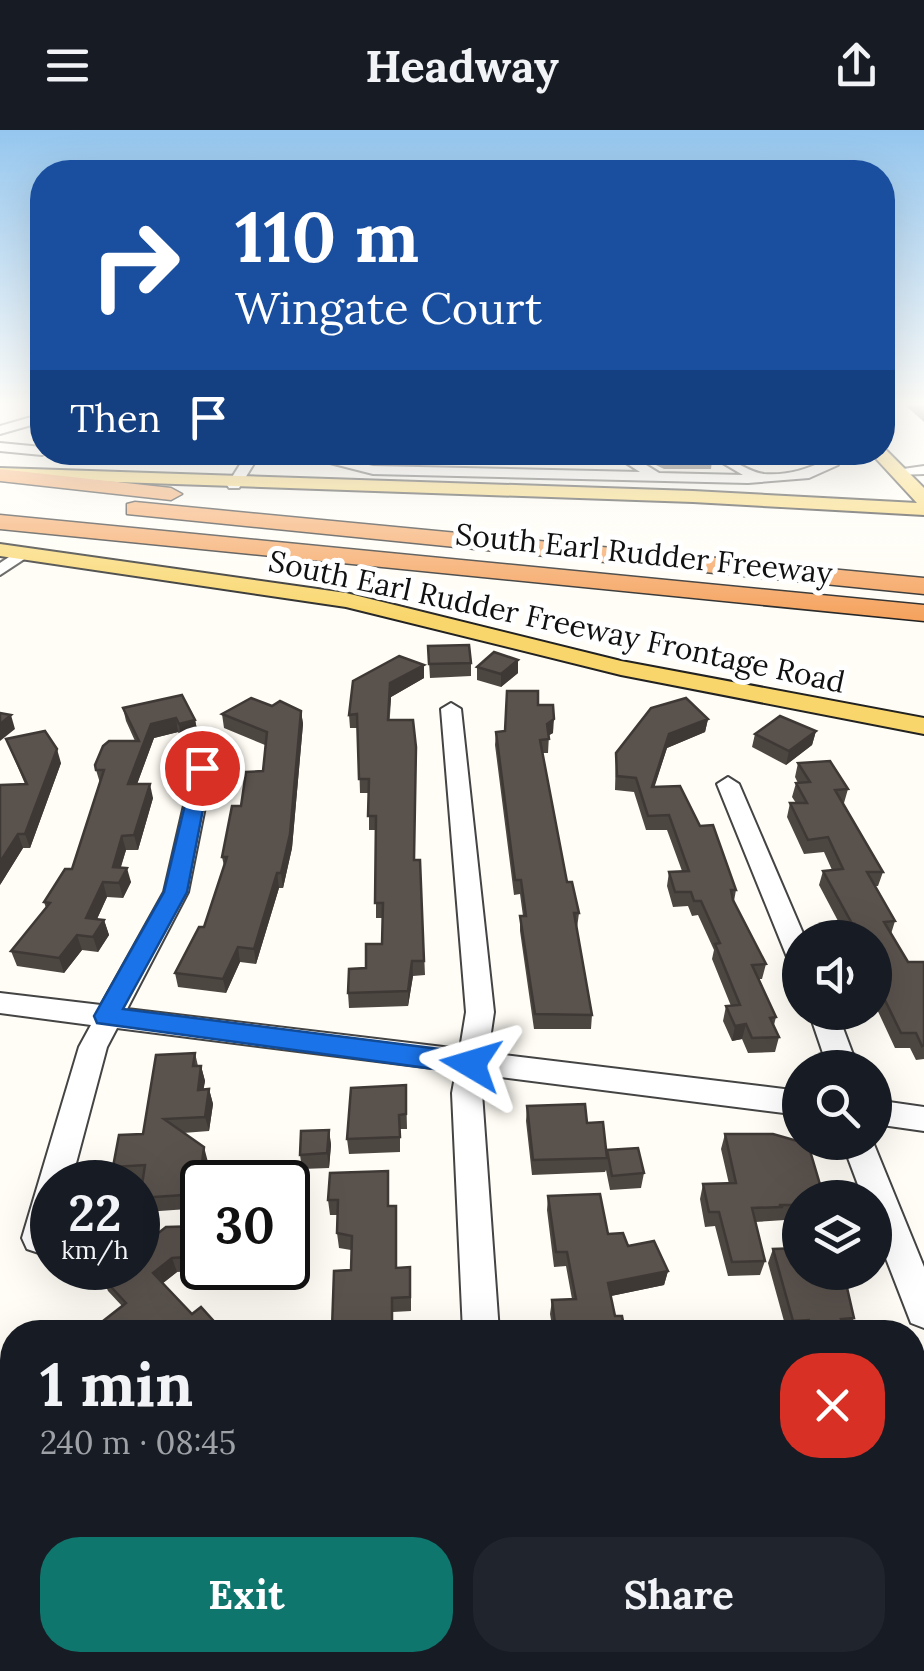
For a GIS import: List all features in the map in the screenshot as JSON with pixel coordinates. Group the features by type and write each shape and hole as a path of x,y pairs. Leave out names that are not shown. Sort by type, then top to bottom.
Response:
{"highway":[{"path":"17,476 185,495 570,551"},
{"name":"South Earl Rudder Freeway","path":"0,496 924,586"},
{"name":"South Earl Rudder Freeway","path":"0,524 924,613"}],"main road":[{"path":"39,476 924,509"},
{"path":"901,476 924,499"},
{"path":"838,503 924,532"},
{"name":"South Earl Rudder Freeway Frontage Road","path":"12,552 346,600 622,668 924,726"}],"street":[{"path":"226,485 229,476"},
{"path":"226,485 234,476"},
{"path":"592,476 760,479 790,476"},
{"path":"754,476 760,479"},
{"path":"0,570 12,552"},
{"path":"451,709 480,1012 467,1094 480,1320"},
{"path":"61,1160 106,1016 176,892 202,768"},
{"path":"728,784 784,920"},
{"path":"0,1003 782,1101"},
{"path":"892,1115 924,1120"},
{"path":"864,1160 924,1311"}],"building":[{"path":"469,645 471,663 429,664 428,646"},
{"path":"494,652 518,660 501,674 477,667"},
{"path":"399,656 424,665 390,683 388,720 413,720 414,860 420,860 424,961 412,961 408,991 348,993 349,969 366,968 366,944 382,944 383,903 375,903 376,816 368,816 369,779 359,779 357,714 349,715 353,681"},
{"path":"507,691 538,691 538,705 553,705 554,719 547,724 549,739 540,740 567,882 572,882 579,913 574,913 592,1015 535,1014 520,916 526,916 521,880 515,880 496,732 505,731"},
{"path":"182,695 195,720 179,724 176,718 151,724 128,784 150,784 134,835 122,836 113,867 127,868 119,883 103,882 86,918 104,920 93,937 77,935 59,958 11,951 50,903 44,902 65,869 72,869 104,770 96,770 95,765 103,746 109,741 139,741 123,708"},
{"path":"251,698 272,706 280,701 301,711 290,834 281,873 277,873 254,949 238,947 223,979 175,973 199,927 204,927 227,857 222,857 232,806 241,806 246,772 263,771 267,732 222,714"},
{"path":"686,698 708,719 669,734 652,787 680,786 700,826 713,825 736,890 731,890 733,900 766,964 752,965 776,1017 770,1018 779,1037 752,1038 746,1024 735,1026 726,1006 740,1005 715,944 720,943 701,901 694,901 691,892 675,892 669,872 689,871 669,815 648,816 636,778 617,776 616,753 651,708"},
{"path":"780,716 816,731 789,751 755,734"},
{"path":"45,731 57,749 25,834 18,834 0,862 0,785 27,784 6,739"},
{"path":"830,761 848,789 835,790 883,872 867,872 895,921 850,920 823,871 843,869 828,837 808,840 790,803 807,803 796,783 810,782 798,763"},
{"path":"892,935 908,962 924,962 924,1045 916,1033 901,1033 892,1015"},
{"path":"195,1053 193,1066 201,1066 198,1090 209,1089 205,1117 164,1119 204,1147 202,1160 180,1160 180,1195 160,1197 160,1160 114,1160 119,1135 143,1134 156,1055"},
{"path":"406,1085 406,1114 399,1115 400,1137 347,1139 351,1088"},
{"path":"585,1104 587,1123 603,1122 607,1158 533,1160 527,1106"},
{"path":"329,1130 327,1153 300,1155 301,1131"},
{"path":"725,1134 782,1137 782,1160 813,1160 819,1180 782,1180 782,1207 752,1208 765,1261 732,1262 719,1212 709,1212 703,1184 736,1183"},
{"path":"638,1148 644,1173 612,1176 607,1150"},
{"path":"388,1171 388,1206 396,1206 396,1268 410,1267 410,1297 392,1298 392,1320 332,1320 334,1271 351,1270 352,1236 337,1233 338,1200 328,1200 330,1173"},
{"path":"600,1194 608,1234 623,1233 628,1246 654,1241 668,1271 608,1283 615,1316 622,1316 623,1320 554,1320 552,1300 576,1299 567,1252 556,1252 548,1196"},
{"path":"166,1227 180,1227 180,1257 172,1258 160,1267 160,1232"},
{"path":"773,1249 782,1249 782,1281"},
{"path":"160,1280 192,1314 201,1307 213,1320 104,1320 126,1303 114,1290 160,1290"},
{"path":"784,1290 848,1290 854,1318 793,1320"}],"route":[{"path":"202,768 176,892 106,1016 471,1064"}]}
